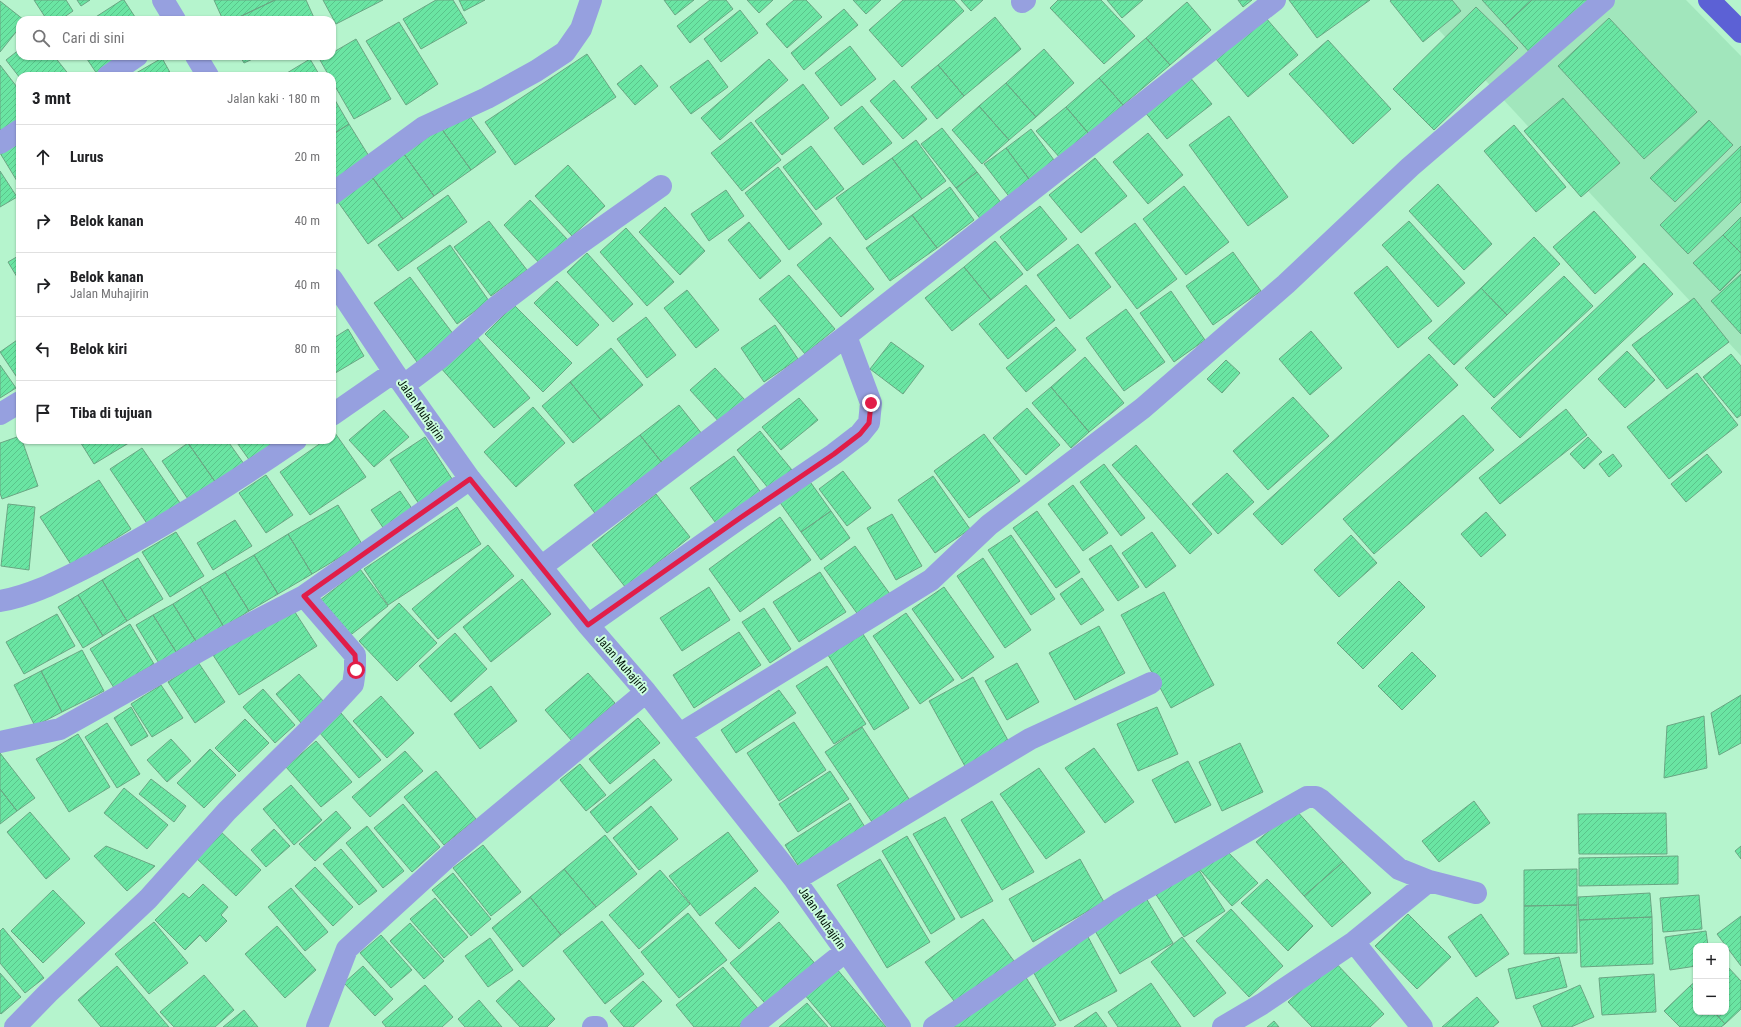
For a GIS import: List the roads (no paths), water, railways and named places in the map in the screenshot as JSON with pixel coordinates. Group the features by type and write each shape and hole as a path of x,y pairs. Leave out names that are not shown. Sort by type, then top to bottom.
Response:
{"main road":[{"path":"1709,0 1741,32"}],"street":[{"path":"336,191 424,127 487,98 565,52 581,29 591,0"},
{"path":"541,567 846,336 1275,0"},
{"path":"680,734 931,580 989,525 1143,408 1286,284 1410,168 1604,0"},
{"path":"114,72 131,60"},
{"path":"198,60 206,72"},
{"path":"0,143 16,133"},
{"path":"336,413 440,358 496,307 579,244 661,186"},
{"name":"Jalan Muhajirin","path":"336,285 399,379 470,479 588,625 646,692 795,880 900,1027"},
{"path":"588,625 834,454 860,434 869,423 871,403 846,336"},
{"path":"0,414 16,404"},
{"path":"0,601 19,598 41,590 136,542 240,478 290,444"},
{"path":"0,742 60,728 219,640 304,596 470,479"},
{"path":"15,1027 48,993 148,899 227,811 328,711 353,684 356,670 355,655 304,596"},
{"path":"795,880 1030,739 1151,683"},
{"path":"317,1027 347,949 451,854 646,692"},
{"path":"934,1027 1120,903 1307,797 1316,797 1321,800 1399,869 1429,881 1476,893"},
{"path":"1224,1027 1262,1004 1354,942 1429,881"},
{"path":"1354,942 1422,1027"},
{"path":"751,1027 846,951"}]}
